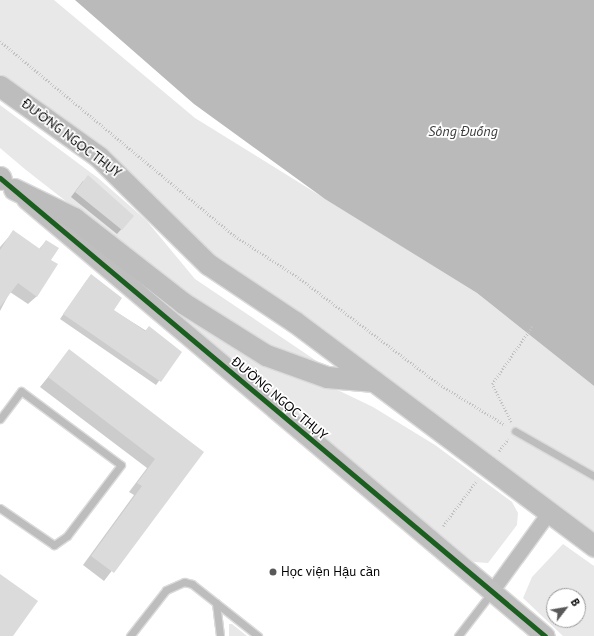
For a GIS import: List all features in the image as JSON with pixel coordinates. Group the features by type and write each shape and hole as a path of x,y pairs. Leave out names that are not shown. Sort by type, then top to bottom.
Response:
{"main road":[{"name":"ĐƯỜNG NGỌC THỤY","path":"0,86 99,157 208,264 374,381 594,546"},
{"path":"3,181 74,218 183,304 255,349 327,377 374,381"}],"street":[{"name":"ĐƯỜNG NGỌC THỤY","path":"3,181 546,636"},
{"path":"492,592 550,512"}],"lane":[{"path":"0,419 21,391 121,465 66,536 54,544 0,508"},
{"path":"515,431 594,476"},
{"path":"130,636 174,584 192,584 258,636"},
{"path":"457,635 492,592"},
{"path":"216,603 220,636"}],"path":[{"path":"0,41 235,236 298,278 470,406 515,431"},
{"path":"515,431 492,384 533,325"},
{"path":"493,458 515,431"},
{"path":"432,541 480,475"}],"shaded area":[{"path":"0,0 54,0 195,118 477,293 594,386 594,532 307,318 233,274 0,77"},
{"path":"0,105 98,178 146,220 195,279 330,370 232,331 26,170 0,148"},
{"path":"94,244 321,382 373,407 435,445 512,502 518,513 517,525 488,563 474,562 269,398"},
{"path":"563,544 594,566 594,636 563,636 555,628 586,628 586,588 546,588 546,620 523,598 532,577"},
{"path":"229,624 232,624 247,636 229,636"}],"water":[{"name":"Sông Đuống","path":"75,0 594,0 594,386 477,293 325,199 194,104"}],"building":[{"path":"88,175 134,216 122,230 75,192"},
{"path":"13,230 40,249 46,240 59,248 51,260 58,264 37,297 18,283 0,307 0,250"},
{"path":"91,274 122,298 114,310 145,331 149,326 182,352 161,382 63,314"},
{"path":"69,349 204,452 114,573 91,556 142,486 137,483 155,459 48,377"},
{"path":"0,574 38,601 13,636 0,636"}],"cycle path":[{"path":"0,178 545,636"}],"place":[{"name":"Học viện Hậu cần","path":"273,572"}]}
